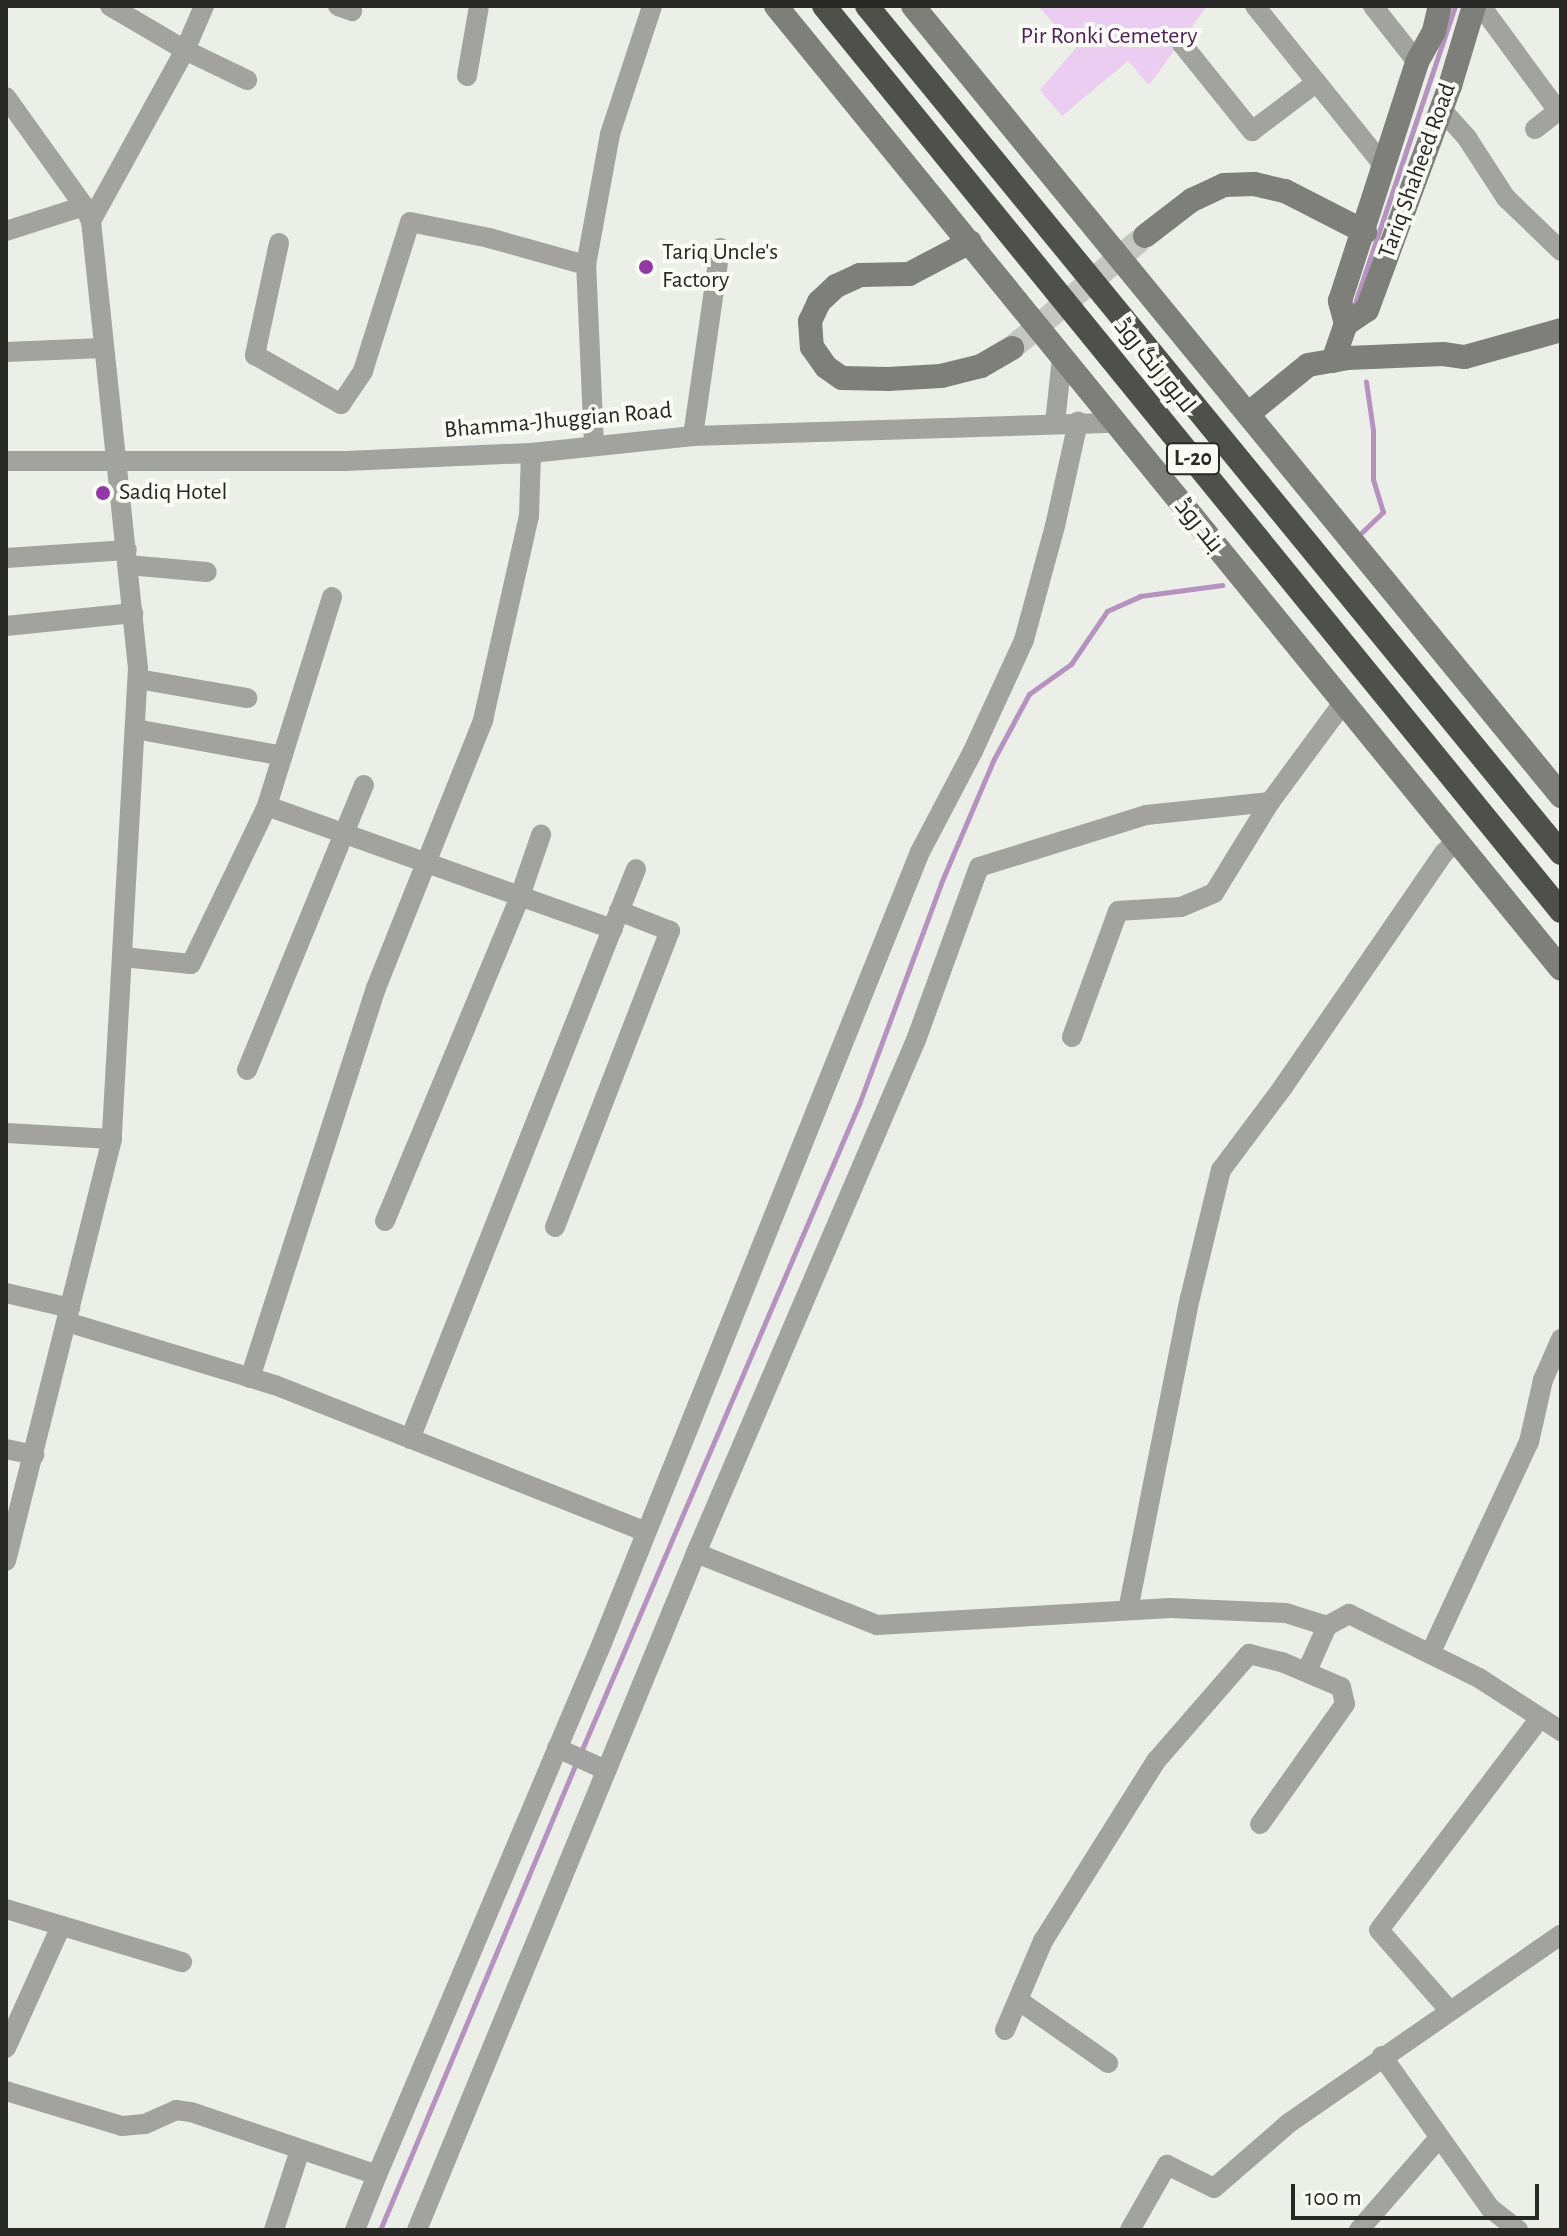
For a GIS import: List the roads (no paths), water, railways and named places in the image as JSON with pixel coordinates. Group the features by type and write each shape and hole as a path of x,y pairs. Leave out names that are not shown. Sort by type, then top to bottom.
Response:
{"highway":[{"name":"لاہور رنگ روڈ","path":"824,6 1561,911"},
{"name":"لاہور رنگ روڈ","path":"867,6 1561,853"}],"main road":[{"name":"بند روڈ","path":"776,6 1561,969"},
{"name":"Tariq Shaheed Road","path":"1333,361 1346,324 1340,301 1365,232 1417,62 1434,31 1440,6"},
{"name":"Tariq Shaheed Road","path":"1346,324 1367,310 1442,110 1474,6"},
{"path":"923,10 1561,796"},
{"path":"1145,236 1192,200 1224,185 1254,184 1285,191 1365,232"},
{"path":"970,242 909,274 860,275 836,286 819,302 810,321 812,347 826,367 842,378 858,379 941,376 981,366 1012,348"},
{"path":"1443,354 1463,342 1561,314"},
{"path":"1248,414 1308,365 1443,354 1465,357 1561,330"}],"street":[{"path":"110,6 185,50 247,80"},
{"path":"6,231 88,214 185,50 204,6"},
{"path":"467,76 479,6"},
{"path":"594,445 586,265 610,134 652,6"},
{"path":"1255,6 1385,167"},
{"path":"1373,6 1417,62"},
{"path":"1481,6 1559,112 1535,129"},
{"path":"1182,44 1252,131 1317,82"},
{"path":"6,1561 112,1139 138,679 118,461 88,214 7,99"},
{"path":"1442,110 1476,151 1506,198 1561,251"},
{"path":"279,243 255,355 341,404 363,371 410,222 489,238 586,265"},
{"path":"693,436 720,248"},
{"path":"6,352 102,348"},
{"path":"1055,423 1062,358"},
{"path":"355,2230 646,1532 920,852 973,751 1024,640 1055,526 1078,422"},
{"name":"Bhamma-Jhuggian Road","path":"6,461 346,461 531,453 693,436 1114,423"},
{"path":"250,1378 376,988 483,720 529,516 531,453"},
{"path":"6,558 127,558 207,572"},
{"path":"123,957 191,964 267,806 332,597"},
{"path":"6,626 133,613"},
{"path":"138,679 247,698"},
{"path":"1072,1037 1118,911 1181,907 1214,893 1270,802 1343,703"},
{"path":"135,729 283,756"},
{"path":"247,1070 364,785"},
{"path":"417,2230 696,1553 916,1040 979,867 1146,815 1270,802"},
{"path":"267,806 520,896 670,931 555,1227"},
{"path":"385,1221 520,896 541,835"},
{"path":"1128,1610 1190,1298 1221,1170 1283,1087 1444,853 1457,840"},
{"path":"410,1439 636,869"},
{"path":"6,1133 112,1139"},
{"path":"6,1293 250,1378 646,1532"},
{"path":"1430,1654 1529,1442 1543,1380 1561,1339"},
{"path":"6,1449 34,1455"},
{"path":"696,1553 877,1625 1171,1608 1286,1613 1327,1626"},
{"path":"1307,1671 1327,1626 1349,1614 1479,1678 1561,1731"},
{"path":"1005,2030 1043,1941 1156,1761 1249,1654 1307,1671 1341,1687 1345,1704 1260,1824"},
{"path":"1449,2010 1379,1930 1540,1718"},
{"path":"557,1748 606,1770"},
{"path":"6,1909 182,1962"},
{"path":"6,2048 61,1926"},
{"path":"1130,2230 1167,2165 1214,2188 1289,2123 1561,1935"},
{"path":"1018,2000 1108,2063"},
{"path":"1382,2056 1490,2208 1518,2230"},
{"path":"6,2091 122,2126 145,2124 176,2110 191,2112 377,2175"},
{"path":"1359,2230 1439,2138"},
{"path":"274,2230 300,2150"}],"waterway":[{"path":"1355,303 1455,6"},
{"path":"1358,536 1383,512 1373,479 1373,430 1366,382"},
{"path":"580,1754 859,1104 941,883 994,759 1029,694 1071,664 1107,611 1140,596 1222,585"},
{"path":"380,2230 576,1763"}],"tunnel":[{"path":"1012,348 1145,236"}],"place":[{"name":"Tariq Uncle's Factory","path":"646,267"},
{"name":"Sadiq Hotel","path":"103,493"}],"park label":[{"name":"Pir Ronki Cemetery","path":"1109,37"}]}
